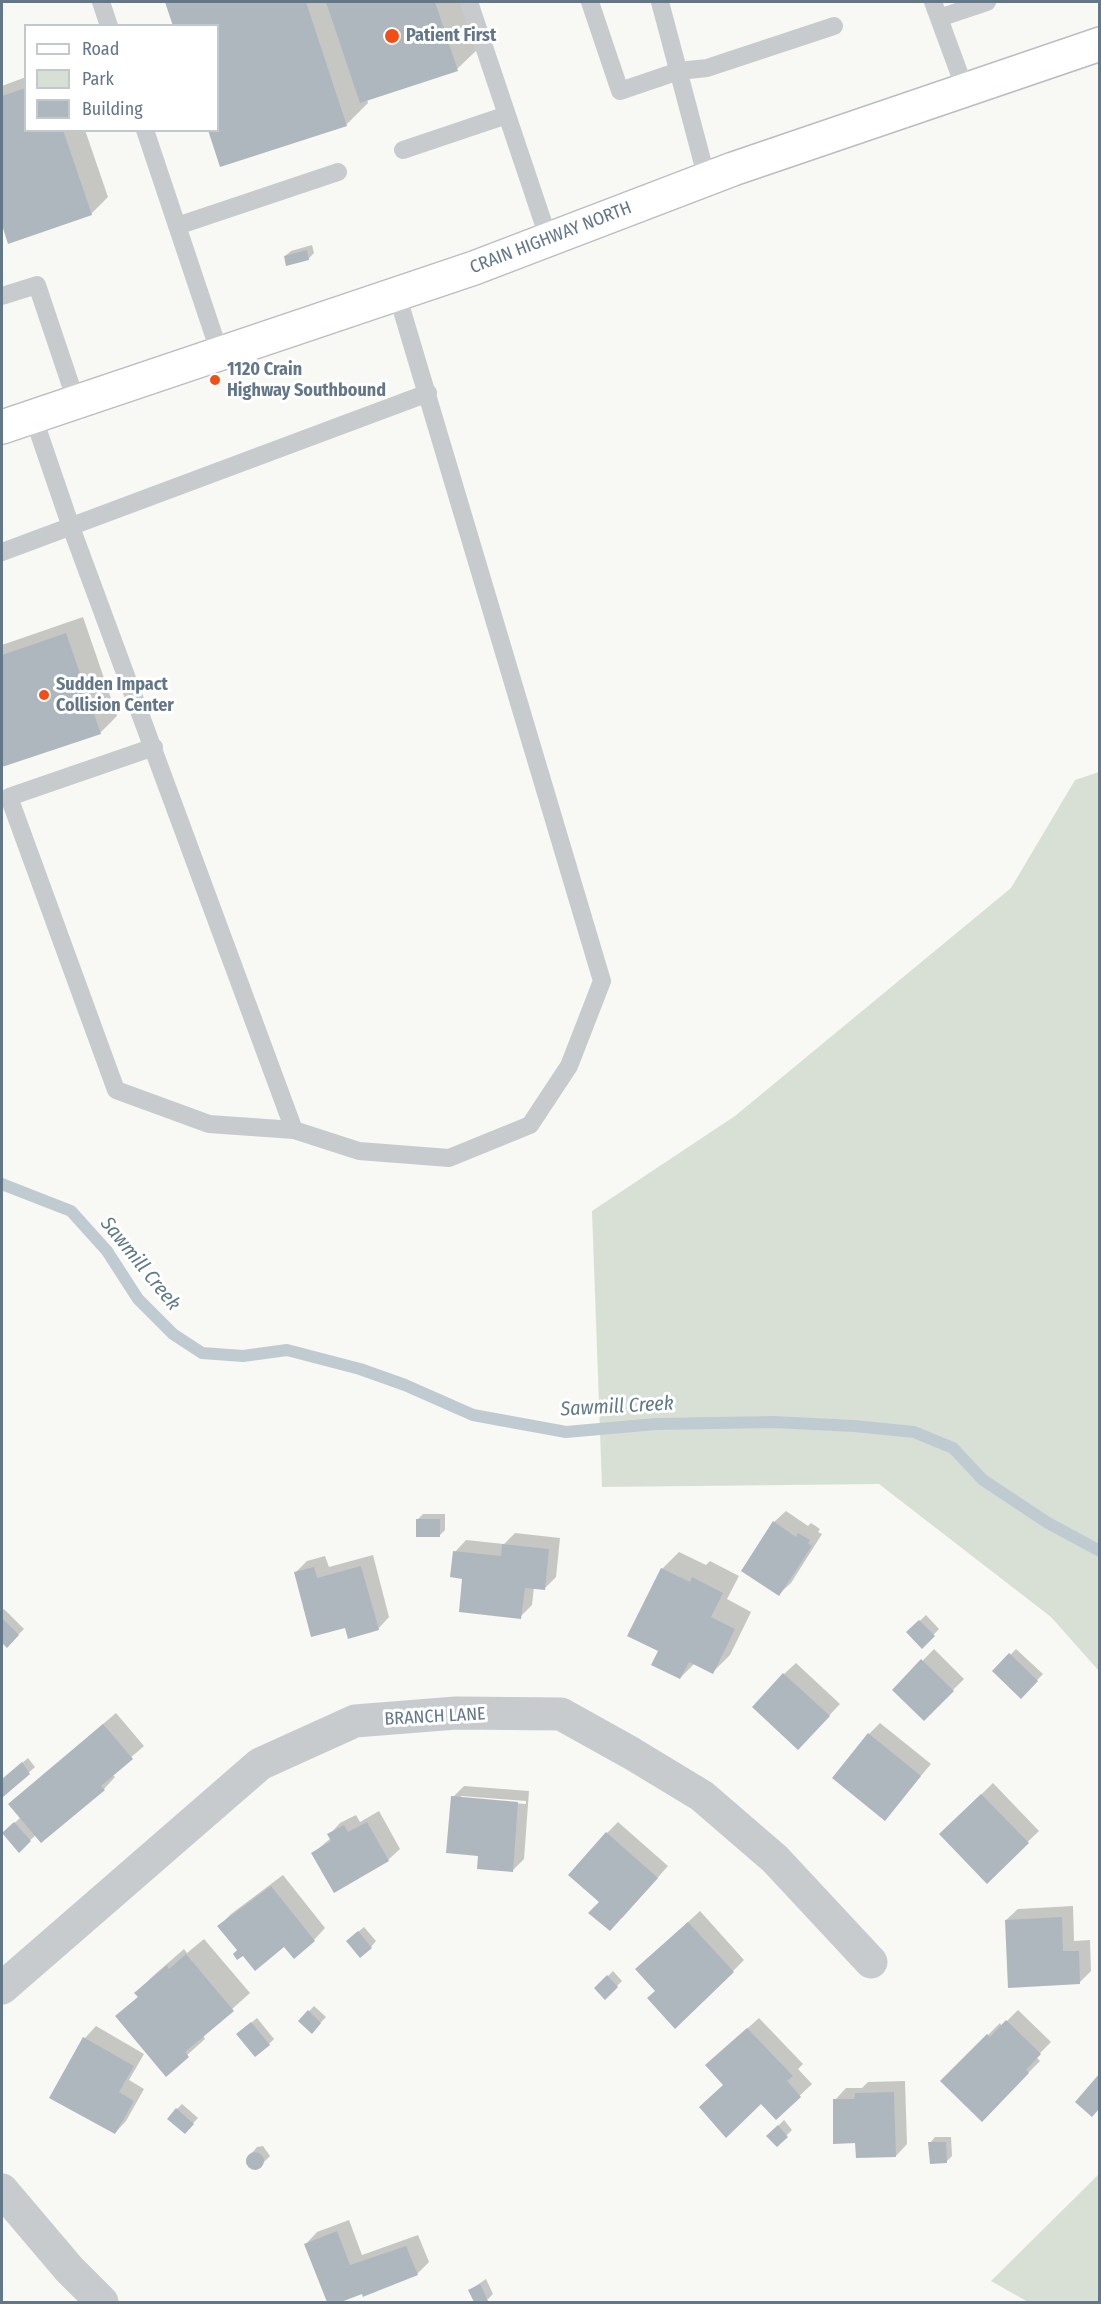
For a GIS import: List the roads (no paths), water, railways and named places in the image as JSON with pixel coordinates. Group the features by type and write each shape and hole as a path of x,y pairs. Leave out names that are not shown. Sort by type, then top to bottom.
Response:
{"main road":[{"name":"CRAIN HIGHWAY NORTH","path":"2,427 397,294 549,240 707,179 965,88 1100,44"}],"street":[{"name":"BRANCH LANE","path":"2,1988 260,1764 355,1721 456,1713 561,1714 641,1759 702,1796 775,1859 871,1962"},
{"path":"2,2190 69,2270 102,2302"}],"lane":[{"path":"101,2 108,24"},
{"path":"469,2 549,240"},
{"path":"590,2 620,91 679,71 707,68 834,26"},
{"path":"660,2 707,179"},
{"path":"965,88 936,10 987,2"},
{"path":"403,150 507,115"},
{"path":"146,132 220,354"},
{"path":"177,226 338,172"},
{"path":"2,296 37,285 76,401"},
{"path":"154,747 9,797 116,1090 209,1124 294,1130 359,1151 449,1158 530,1125 569,1066 602,981 397,294"},
{"path":"2,552 428,393"},
{"path":"33,416 71,527 294,1130"}],"waterway":[{"name":"Sawmill Creek","path":"2,1184 71,1211 107,1251 138,1299 173,1334 202,1353 243,1356 287,1350 360,1369 405,1385 473,1415 566,1432 656,1424 774,1422 914,1432 953,1448 983,1480 1048,1523 1100,1551"}],"place":[{"name":"Patient First","path":"392,36"},
{"name":"1120 Crain Highway Southbound","path":"215,380"},
{"name":"Sudden Impact Collision Center","path":"44,695"}]}
